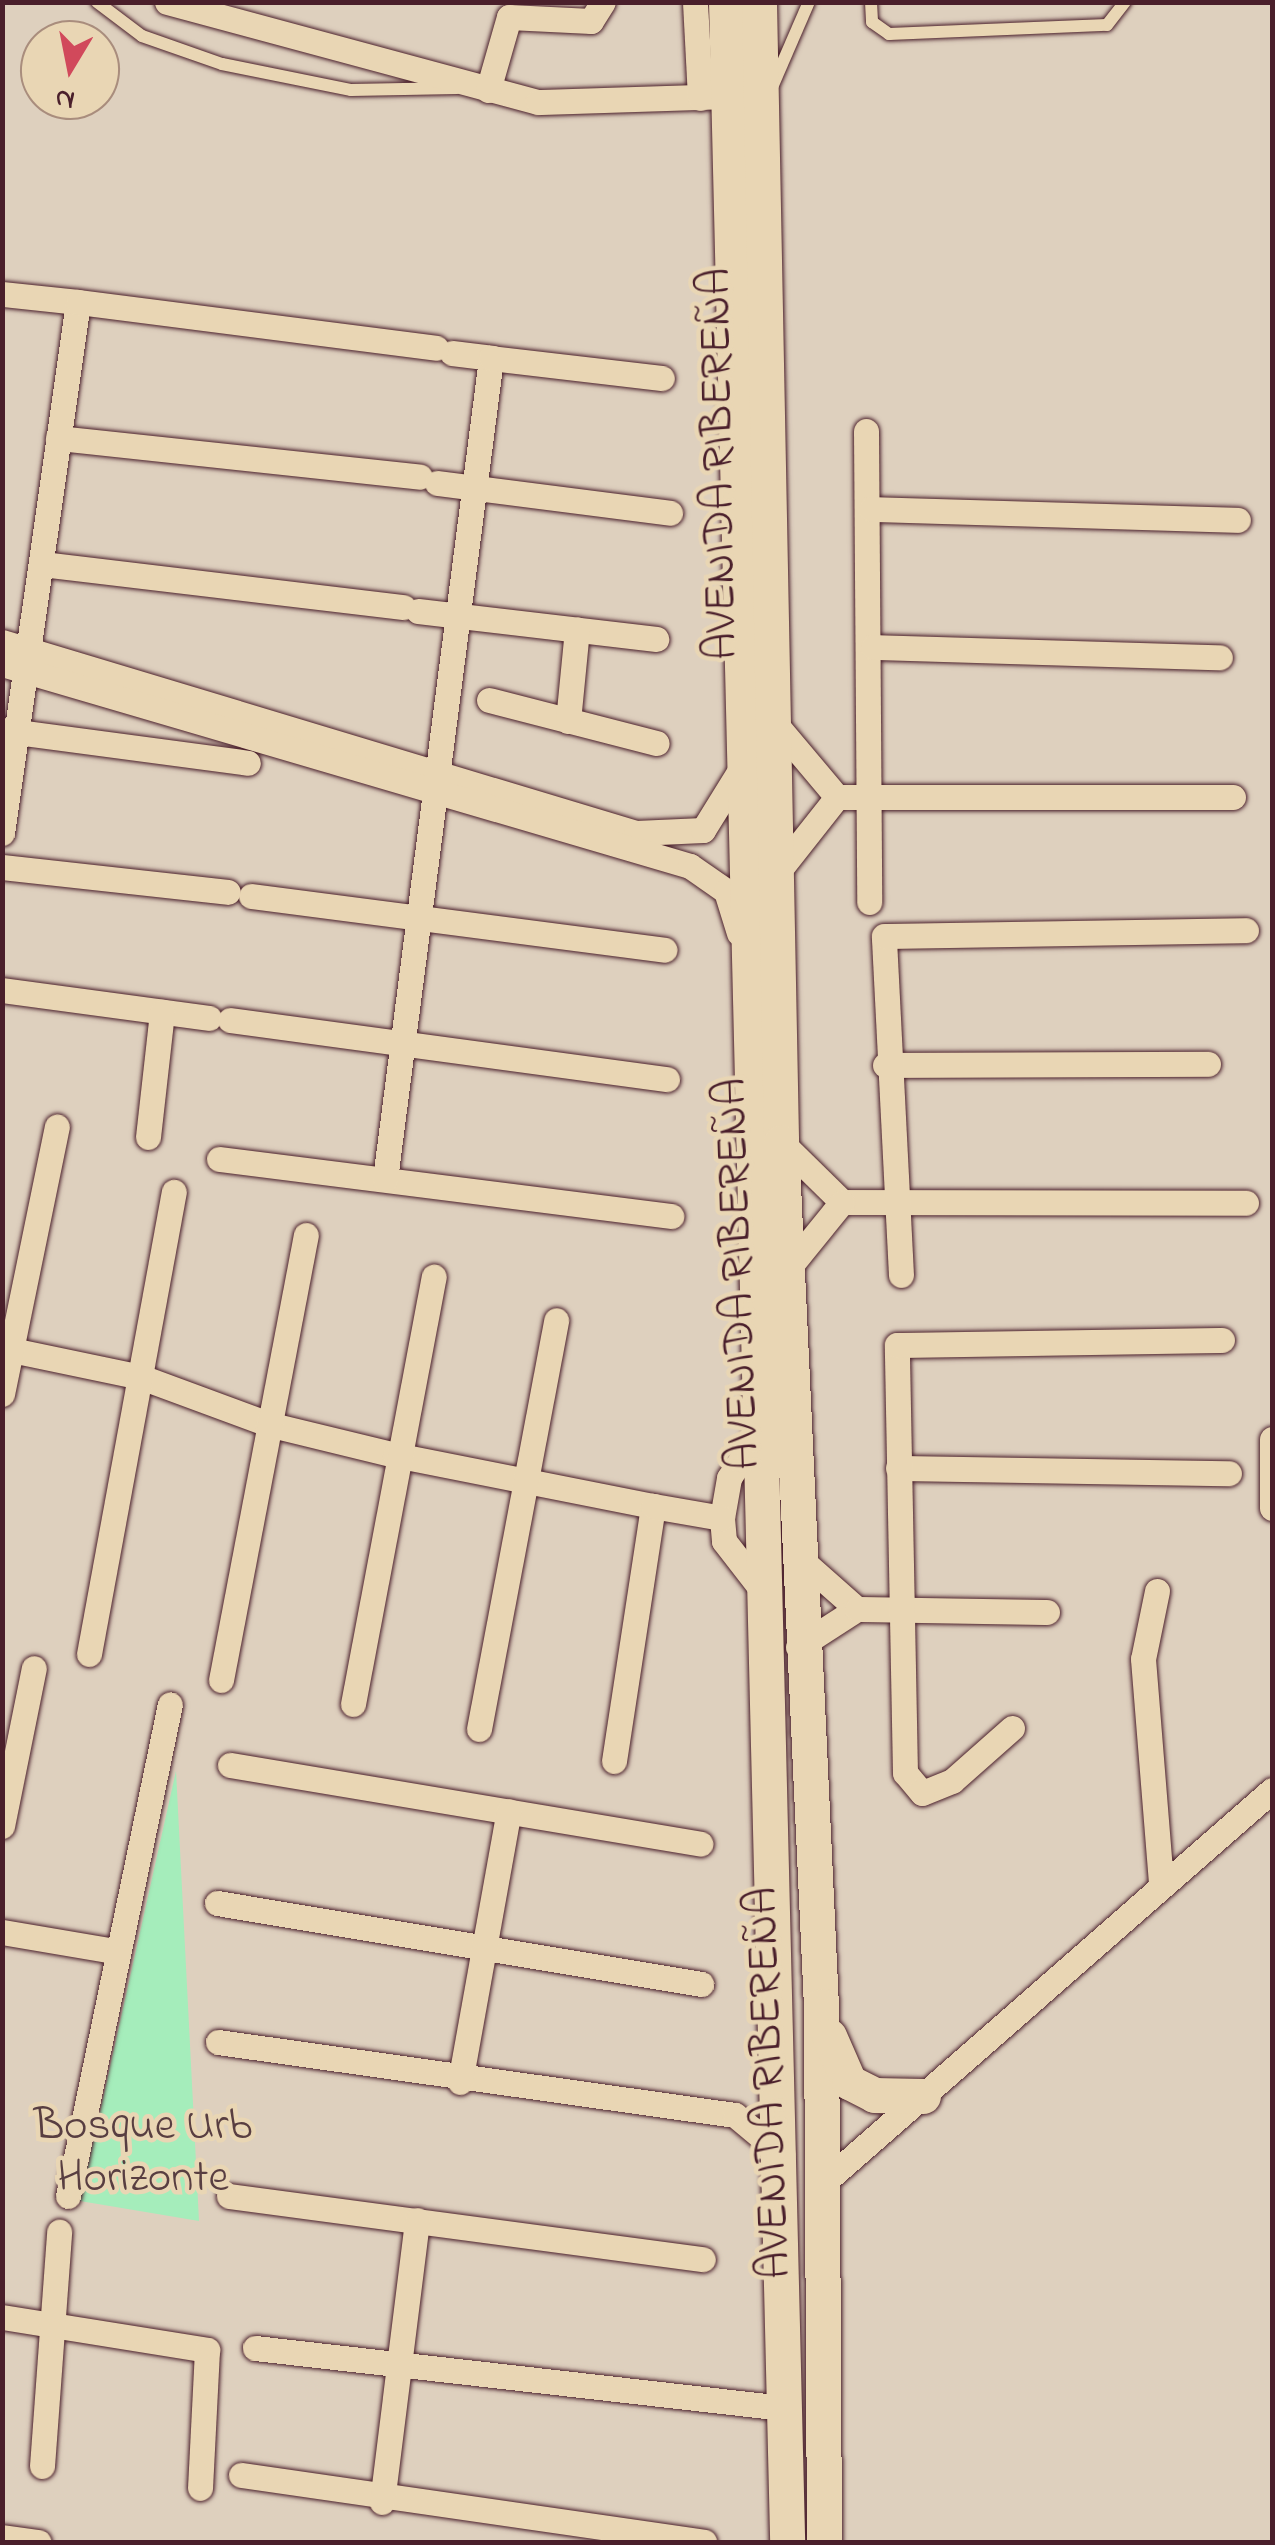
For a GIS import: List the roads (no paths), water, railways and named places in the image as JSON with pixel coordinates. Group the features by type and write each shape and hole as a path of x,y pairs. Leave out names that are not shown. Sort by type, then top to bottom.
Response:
{"street":[{"path":"167,2 482,88 572,104 731,101 695,2"},
{"path":"482,88 509,17 591,21 603,2"},
{"name":"AVENIDA RIBEREÑA","path":"726,2 774,721 781,1142 798,1647 821,2006 824,2542"},
{"name":"AVENIDA RIBEREÑA","path":"759,2 731,101 747,758 756,1435 781,2081 787,2542"},
{"path":"2,294 662,378"},
{"path":"2,833 19,662 42,564 78,302"},
{"path":"385,1179 432,780 491,358"},
{"path":"866,431 872,509 874,792 868,902"},
{"path":"58,438 429,480 670,513"},
{"path":"872,509 1238,520"},
{"path":"42,564 656,639"},
{"path":"568,721 577,630"},
{"path":"2,642 19,662 432,780 636,833 703,830"},
{"path":"873,647 1220,657"},
{"path":"488,700 657,743"},
{"path":"774,721 837,797"},
{"path":"10,731 248,763"},
{"path":"707,874 703,830 747,758"},
{"path":"432,780 707,874 734,908 747,970"},
{"path":"777,872 837,797 874,792 1233,798"},
{"path":"2,866 664,950"},
{"path":"901,1275 882,946 894,929 1246,930"},
{"path":"2,990 667,1079"},
{"path":"148,1137 162,1012"},
{"path":"886,1065 1208,1064"},
{"path":"2,1394 7,1348 58,1127"},
{"path":"781,1142 842,1202 1246,1203"},
{"path":"219,1160 671,1216"},
{"path":"90,1654 174,1192"},
{"path":"787,1270 842,1202"},
{"path":"222,1680 306,1235"},
{"path":"353,1704 394,1455 434,1277"},
{"path":"480,1729 556,1320"},
{"path":"1012,1728 952,1781 922,1793 911,1786 902,1760 898,1468 892,1355 908,1340 1222,1340"},
{"path":"7,1348 140,1378 268,1424 394,1455 722,1518"},
{"path":"756,1435 730,1478 722,1518 724,1542 762,1590"},
{"path":"1272,1438 1272,1508"},
{"path":"898,1468 1229,1473"},
{"path":"614,1761 653,1506"},
{"path":"797,1556 857,1608"},
{"path":"1157,1591 1143,1659 1161,1885"},
{"path":"798,1647 857,1608 1047,1612"},
{"path":"2,1826 34,1668"},
{"path":"68,2196 114,1951 170,1704"},
{"path":"230,1765 700,1844"},
{"path":"822,2184 1272,1790"},
{"path":"460,2082 509,1811"},
{"path":"218,1903 701,1984"},
{"path":"2,1932 114,1951"},
{"path":"821,2006 849,2082 874,2095 923,2096"},
{"path":"218,2042 460,2082 735,2116 783,2155"},
{"path":"735,2116 781,2081"},
{"path":"229,2196 703,2259"},
{"path":"382,2502 416,2220"},
{"path":"42,2466 60,2232"},
{"path":"2,2317 207,2350 200,2488"},
{"path":"256,2348 396,2361 736,2410 783,2408"},
{"path":"241,2475 382,2502 704,2542"},
{"path":"2,2537 39,2542"}],"lane":[{"path":"97,2 142,36 222,64 351,90 482,88"},
{"path":"731,101 810,2"},
{"path":"871,2 872,22 889,34 1107,25 1125,2"}],"park label":[{"name":"Bosque Urb Horizonte","path":"143,2154"}]}
